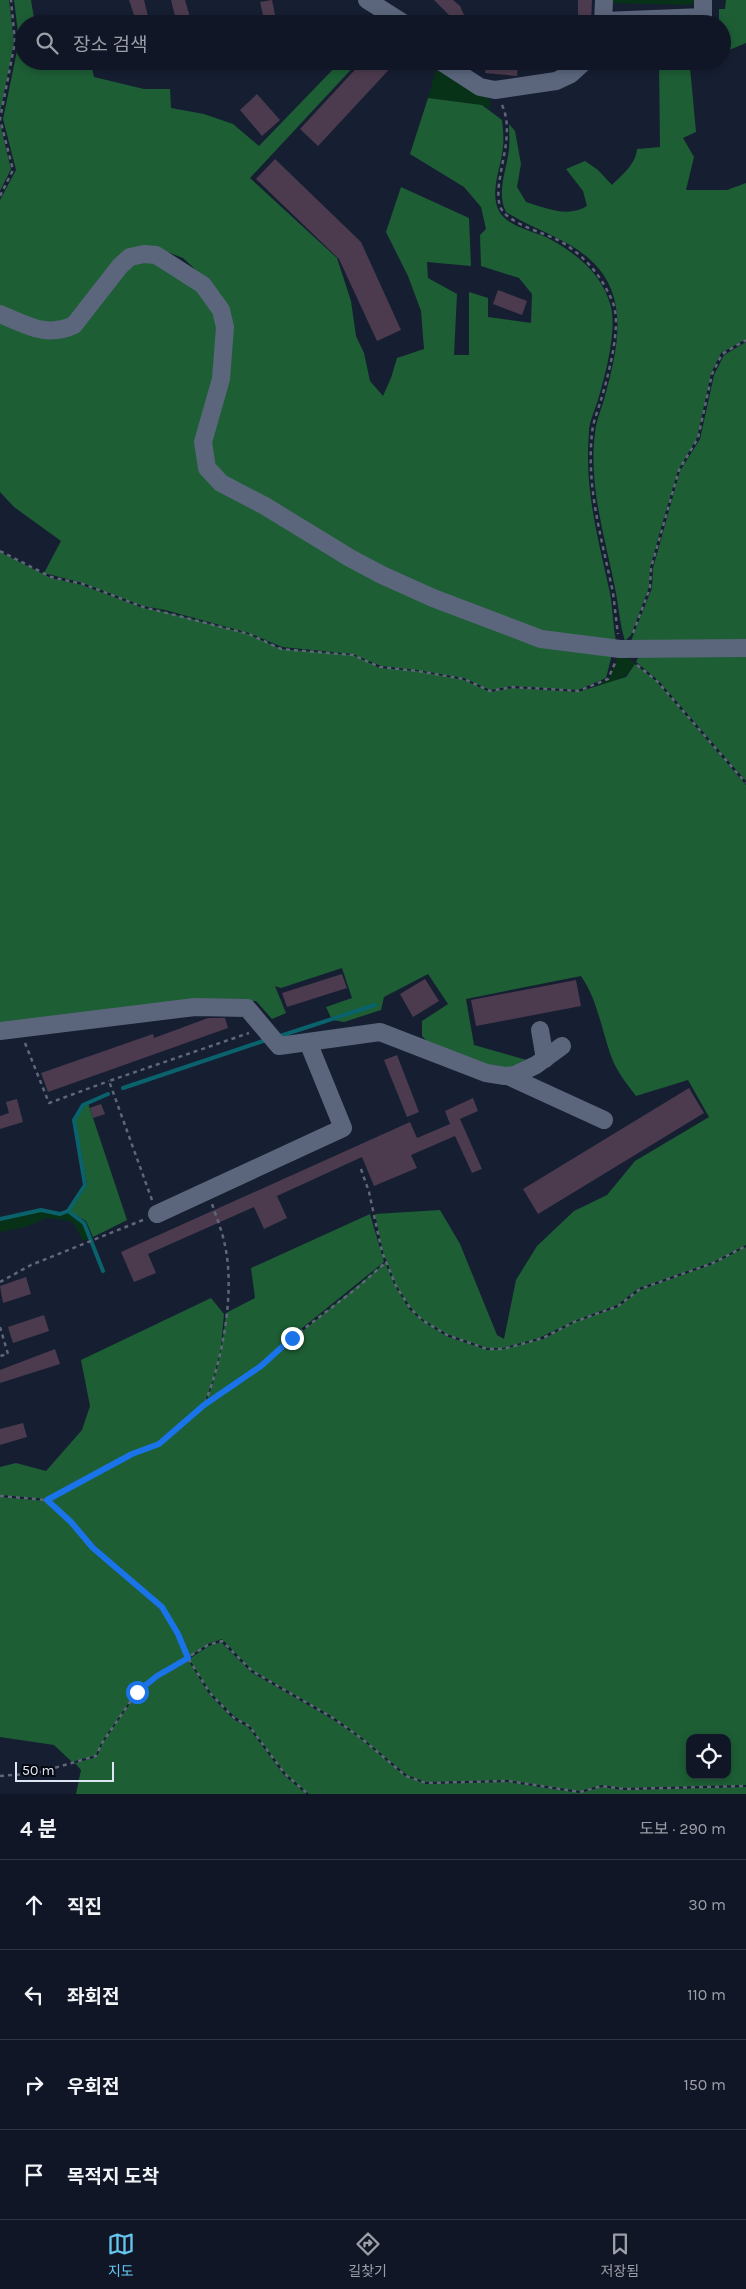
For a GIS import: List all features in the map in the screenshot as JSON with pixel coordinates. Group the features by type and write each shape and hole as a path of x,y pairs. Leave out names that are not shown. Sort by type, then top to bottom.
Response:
{"street":[{"path":"366,0 390,15"},
{"path":"604,0 604,15"},
{"path":"703,0 703,15"},
{"path":"454,70 480,87 495,90 556,81 575,70"},
{"path":"0,314 45,331 66,329 74,325 120,266 130,257 150,254 168,261 203,285 220,310 225,327 221,379 203,442 204,458 213,477 350,558 433,598 541,639 620,649 746,648"},
{"path":"0,1031 195,1007 247,1008 279,1046 380,1032 486,1072 508,1076 604,1120"},
{"path":"540,1030 545,1059"},
{"path":"157,1214 343,1128 308,1042"},
{"path":"508,1076 515,1075 545,1059 562,1046"}],"path":[{"path":"0,196 14,170 0,119 15,42 11,0"},
{"path":"495,90 504,108 506,129 506,146 498,193 500,206 504,214 514,221 561,242 583,258 597,272 614,306 616,322 614,341 592,431 592,483 597,529 613,595 620,649 657,681 746,783"},
{"path":"0,551 51,577 82,584 143,607 249,634 281,648 353,655 380,667 464,679 490,691 513,687 578,691 608,679 620,649 632,635 650,588 651,568 678,470 698,438 712,374 722,354 746,340"},
{"path":"19,1029 49,1103 264,1028"},
{"path":"0,1282 31,1265 157,1214 109,1081"},
{"path":"361,1169 369,1192 378,1240 396,1286 410,1308 422,1320 446,1335 487,1349 503,1349 543,1338 574,1322 618,1306 640,1289 713,1263 746,1246"},
{"path":"204,1405 214,1381 221,1348 227,1296 228,1262 224,1240 207,1191"},
{"path":"0,1496 47,1500 132,1454 159,1444 204,1405 261,1366 292,1338 357,1288 386,1262"},
{"path":"0,1328 8,1354 0,1356"},
{"path":"47,1500 71,1522 93,1548 162,1607 178,1634 188,1658 210,1694 234,1718 249,1726 285,1774 308,1794"},
{"path":"0,1776 37,1773 96,1756 102,1743 137,1692 157,1676 208,1645 222,1641 252,1671 333,1718 361,1738 406,1776 426,1783 508,1781 580,1792 602,1786 624,1789 746,1786"}],"green space":[{"path":"0,0 9,0 14,42 0,113"},
{"path":"14,0 31,0 34,15 16,15"},
{"path":"608,0 696,0 696,4 608,3"},
{"path":"726,0 746,0 746,43 731,49 731,15 719,15 719,9 725,9"},
{"path":"15,60 15,70 92,70 94,77 144,89 170,89 171,108 204,114 233,124 259,146 332,70 351,70 250,178 337,258 351,301 356,336 364,353 370,381 383,396 397,358 424,349 421,311 408,276 386,232 401,187 469,218 471,266 427,262 428,278 457,294 454,355 469,355 469,292 488,298 488,317 531,323 532,294 519,278 481,266 480,235 486,229 481,207 464,187 410,154 428,98 482,105 502,120 503,146 495,191 495,199 500,212 510,222 546,237 577,257 595,274 602,284 611,307 612,328 607,366 589,428 588,473 593,513 610,593 616,642 562,637 440,597 223,479 207,456 224,381 210,283 183,258 157,248 138,248 96,296 70,317 57,323 39,324 27,321 0,309 0,200 16,170 3,119"},
{"path":"436,70 443,70 480,96 489,97 491,109 482,105 428,98"},
{"path":"659,70 690,70 696,132 683,138 694,157 686,190 727,190 746,183 746,339 721,353 711,373 697,438 678,470 650,568 649,587 631,635 625,641 599,514 593,453 596,428 616,347 617,314 614,298 608,283 599,269 578,250 506,212 503,205 502,189 509,149 509,124 515,131 521,164 517,187 526,202 557,211 580,210 587,206 583,191 566,169 585,161 598,170 612,185 634,160 637,149 660,147"},
{"path":"0,124 11,169 0,191"},
{"path":"145,258 205,292 220,329 202,467 412,593 613,651 606,678 578,690 513,686 490,690 464,678 381,666 353,654 282,647 249,633 165,610 143,606 83,583 44,573 61,541 14,507 0,492 0,319 52,335 123,270"},
{"path":"746,342 746,642 631,641 652,588 653,568 680,471 700,439 714,375 724,355"},
{"path":"0,552 51,578 82,585 143,608 248,634 281,649 353,655 380,668 417,671 464,680 490,692 513,688 578,692 626,677 635,664 656,681 746,785 746,1245 713,1262 639,1288 617,1305 574,1321 539,1338 503,1348 487,1348 447,1334 422,1319 411,1308 396,1285 383,1252 375,1214 440,1210 460,1244 497,1335 504,1339 516,1280 537,1246 574,1211 607,1195 635,1161 709,1117 688,1080 636,1096 615,1065 595,1004 581,976 466,999 474,1045 534,1062 506,1073 430,1044 422,1036 422,1021 448,1004 428,974 384,997 381,1010 344,1022 332,1020 326,1007 352,998 342,968 281,988 275,986 286,1013 272,1019 256,1001 239,1001 0,1025"},
{"path":"620,650 635,664 623,677 610,683 597,685 609,679"},
{"path":"642,650 746,651 746,781 658,680 636,662"},
{"path":"88,1103 127,1220 93,1237 86,1221 69,1211 87,1185 75,1120 79,1111"},
{"path":"41,1211 60,1215 68,1212 83,1223 90,1238 83,1241 74,1224 70,1221 47,1218 25,1227 0,1232 0,1220"},
{"path":"370,1214 384,1262 291,1337 261,1365 206,1402 219,1358 226,1313 255,1298 251,1268"},
{"path":"746,1247 746,1785 623,1788 602,1785 580,1791 507,1780 426,1782 407,1775 361,1737 333,1717 252,1670 222,1639 208,1644 189,1657 179,1634 162,1606 93,1547 71,1521 49,1500 132,1454 159,1444 205,1406 262,1367 385,1263 395,1286 409,1309 421,1320 446,1336 487,1350 503,1349 543,1339 575,1322 618,1307 640,1290 713,1264"},
{"path":"211,1298 224,1314 221,1348 213,1380 204,1404 158,1443 131,1453 47,1499 0,1495 0,1467 16,1463 46,1471 82,1430 90,1406 81,1360"},
{"path":"0,1497 47,1501 70,1523 92,1549 161,1608 178,1635 187,1658 156,1675 137,1691 101,1743 96,1755 72,1762 54,1745 0,1737"},
{"path":"221,1642 251,1672 332,1719 360,1738 405,1776 426,1784 507,1782 580,1793 602,1787 623,1790 746,1787 746,1794 309,1794 286,1774 249,1725 235,1717 211,1693 189,1659 209,1646"},
{"path":"188,1660 209,1694 233,1719 248,1727 284,1775 306,1794 76,1794 81,1770 75,1763 97,1757 102,1744 138,1692 157,1677"}],"building":[{"path":"129,0 144,0 148,15 134,15"},
{"path":"171,0 185,0 189,15 175,15"},
{"path":"272,0 275,15 263,15 260,2"},
{"path":"434,0 453,0 460,6 464,15 449,15"},
{"path":"578,0 592,0 591,15 578,15"},
{"path":"355,70 389,70 318,146 300,129"},
{"path":"486,70 517,70 517,76 485,73"},
{"path":"257,94 280,120 262,136 240,110"},
{"path":"275,159 361,242 401,330 377,341 339,259 256,179"},
{"path":"498,290 527,301 522,315 493,304"},
{"path":"342,974 347,988 287,1007 282,993"},
{"path":"425,979 439,1001 413,1017 400,994"},
{"path":"576,980 581,1006 476,1026 471,1000"},
{"path":"208,1018 225,1018 228,1028 48,1092 41,1073 153,1034 154,1038"},
{"path":"397,1055 419,1112 407,1117 384,1060"},
{"path":"689,1088 704,1113 538,1214 523,1189"},
{"path":"473,1098 478,1111 460,1119 482,1169 472,1173 455,1136 411,1155 417,1168 374,1186 362,1157 277,1196 287,1218 264,1229 254,1207 148,1254 156,1273 134,1282 121,1252 410,1122 417,1138 450,1124 445,1111"},
{"path":"17,1099 23,1122 0,1129 0,1116 9,1113 6,1102"},
{"path":"101,1104 105,1114 93,1118 90,1108"},
{"path":"26,1277 31,1294 3,1303 0,1286"},
{"path":"44,1315 49,1331 13,1343 8,1327"},
{"path":"55,1349 60,1364 0,1383 0,1370"},
{"path":"23,1423 27,1437 0,1445 0,1429"}],"waterway":[{"path":"277,1037 375,1005"},
{"path":"123,1088 266,1040"},
{"path":"0,1219 41,1210 60,1214 68,1211 85,1185 74,1120 83,1105 108,1094"},
{"path":"68,1211 84,1223 103,1271"}],"route":[{"path":"137,1692 157,1676 188,1658 178,1634 162,1607 83,1539 71,1522 47,1500 132,1454 159,1444 204,1405 261,1366 292,1338"}]}
